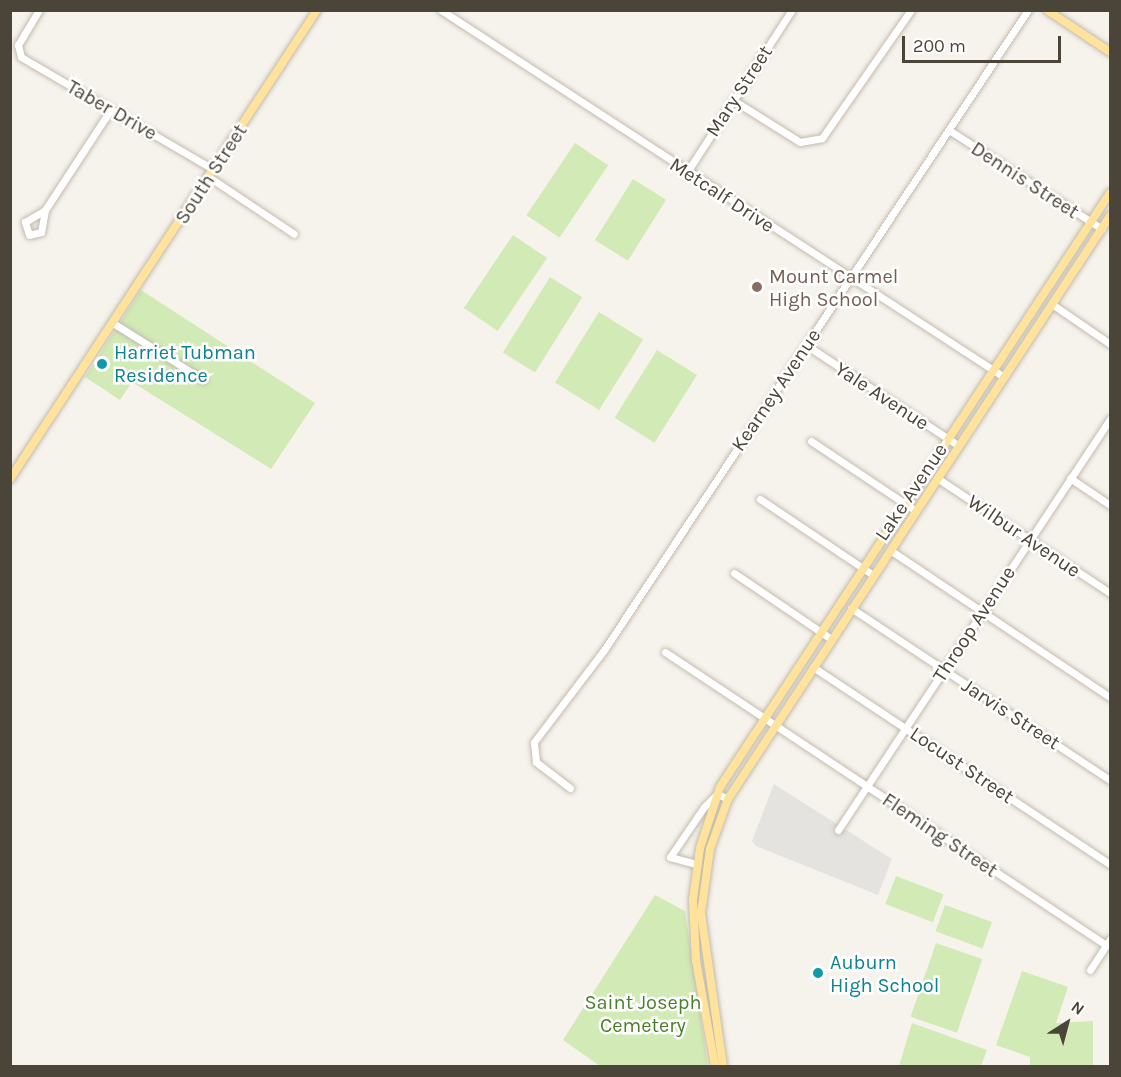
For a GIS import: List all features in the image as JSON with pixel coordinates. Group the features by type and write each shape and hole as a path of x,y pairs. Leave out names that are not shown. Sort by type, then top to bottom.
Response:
{"main road":[{"name":"South Street","path":"10,479 317,10"},
{"path":"1047,10 1110,52"},
{"name":"Lake Avenue","path":"715,1066 694,941 697,864 717,794 762,717 1110,193"},
{"name":"Lake Avenue","path":"723,1066 701,914 710,849 729,799 774,725 1110,216"}],"street":[{"name":"Taber Drive","path":"39,10 18,45 21,57 111,109 211,173 294,234"},
{"name":"Metcalf Drive","path":"441,10 1004,377"},
{"name":"Mary Street","path":"687,172 792,10"},
{"path":"733,100 800,141 822,138 911,10"},
{"name":"Kearney Avenue","path":"570,788 531,754 534,742 604,651 1028,10"},
{"path":"45,210 111,109"},
{"name":"Dennis Street","path":"949,129 1102,229"},
{"path":"1052,304 1110,344"},
{"path":"113,323 204,380"},
{"name":"Yale Avenue","path":"806,345 959,446"},
{"name":"Throop Avenue","path":"838,830 1110,419"},
{"path":"811,441 916,511"},
{"name":"Wilbur Avenue","path":"937,478 1110,593"},
{"path":"1070,478 1110,505"},
{"path":"760,499 873,576"},
{"path":"890,550 1110,697"},
{"path":"734,573 831,639"},
{"name":"Jarvis Street","path":"851,608 1110,780"},
{"name":"Fleming Street","path":"665,652 866,786 1108,942"},
{"name":"Locust Street","path":"813,667 1110,864"},
{"path":"717,794 729,799"},
{"name":"Lake Avenue","path":"697,864 670,857 717,794"},
{"path":"1090,970 1108,942"}],"green space":[{"path":"575,143 608,165 560,237 526,215"},
{"path":"633,179 666,200 628,261 595,240"},
{"path":"513,235 547,258 498,331 464,308"},
{"path":"550,277 582,297 535,373 503,352"},
{"path":"141,290 315,403 271,469 132,382 120,400 85,377"},
{"path":"599,312 643,340 599,410 555,382"},
{"path":"657,350 697,375 654,443 615,418"},
{"path":"896,876 944,894 933,922 885,904"},
{"name":"Saint Joseph Cemetery","path":"655,895 685,911 708,1066 600,1066 563,1040"},
{"path":"945,905 992,922 982,948 935,931"},
{"path":"936,943 982,959 957,1033 911,1017"},
{"path":"1022,971 1068,987 1056,1023 1093,1021 1093,1066 1030,1066 1030,1057 996,1045"},
{"path":"912,1023 987,1050 981,1066 899,1066"}],"shaded area":[{"path":"774,784 892,859 878,895 756,846 752,841"}],"place":[{"name":"Mount Carmel High School","path":"757,287"},
{"name":"Harriet Tubman Residence","path":"102,364"},
{"name":"Auburn High School","path":"818,973"}]}
